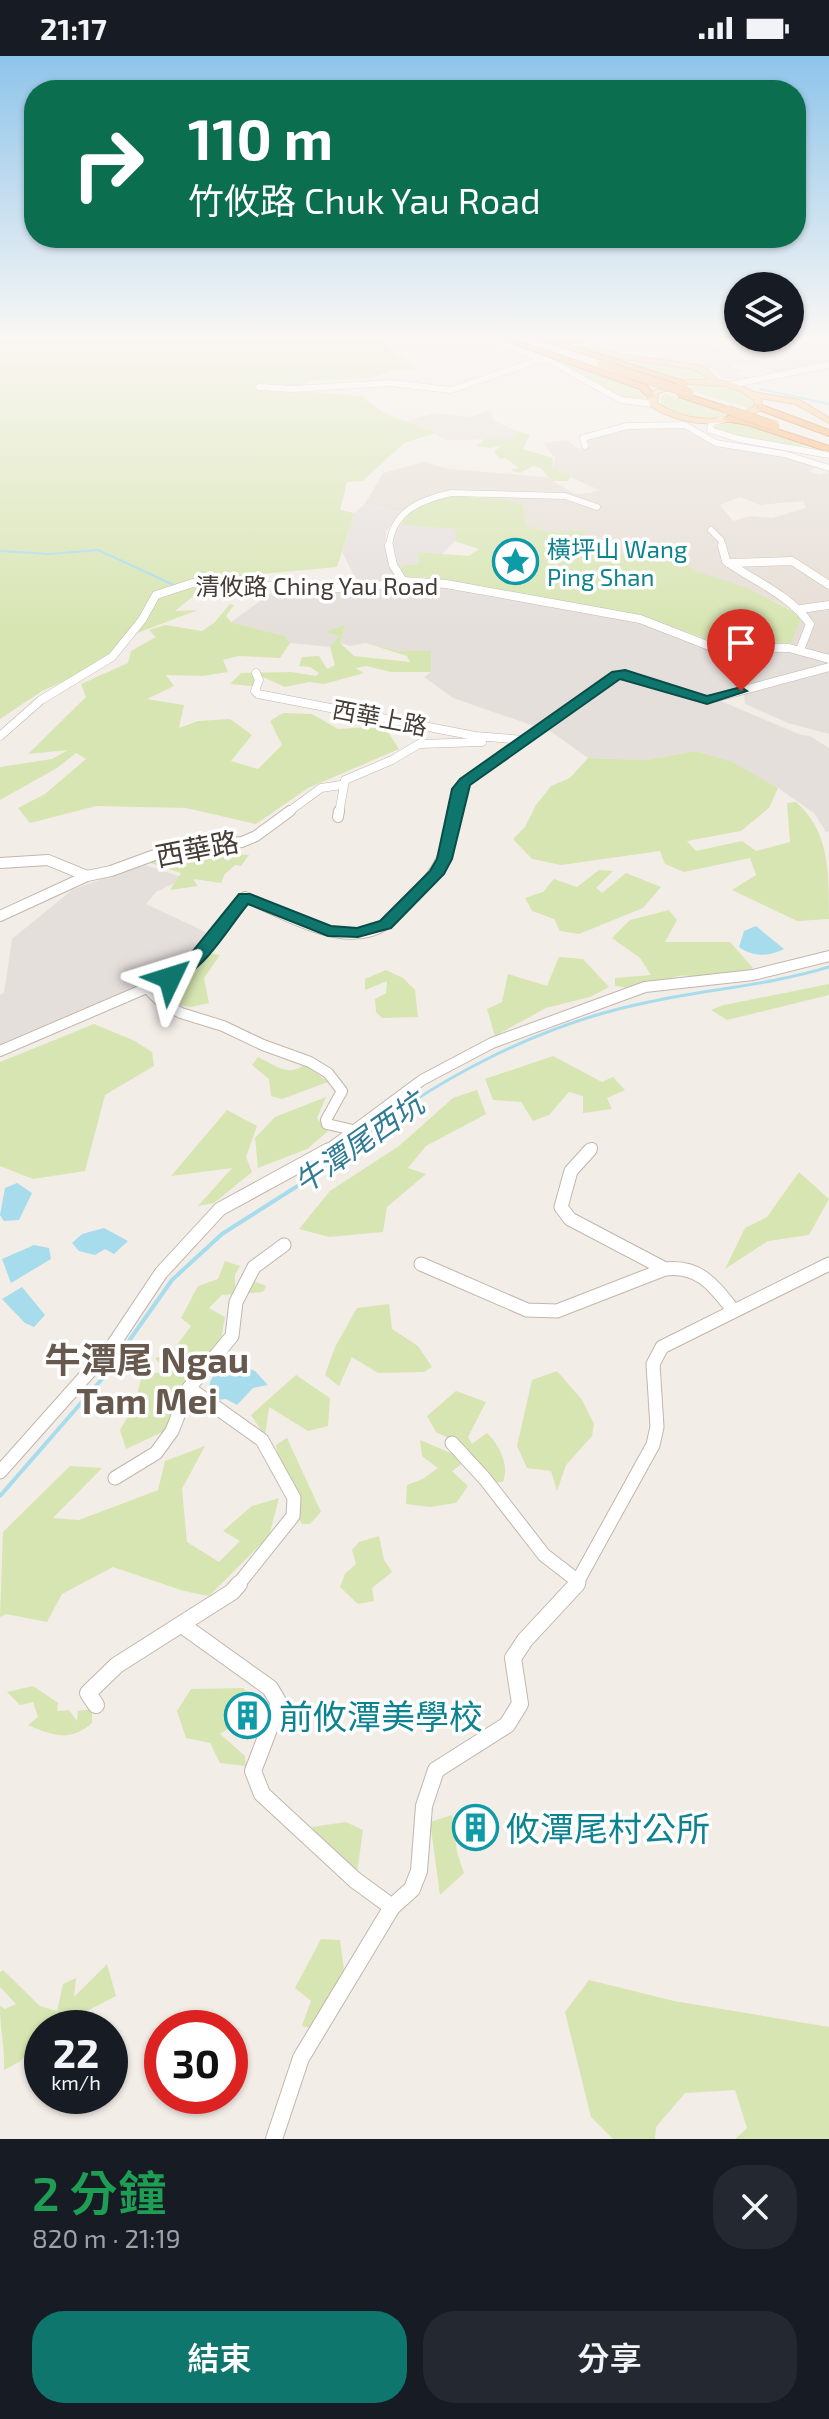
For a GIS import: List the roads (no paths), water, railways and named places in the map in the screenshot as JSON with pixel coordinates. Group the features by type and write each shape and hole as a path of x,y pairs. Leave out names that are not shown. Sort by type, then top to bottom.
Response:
{"highway":[{"path":"808,436 829,441"}],"street":[{"path":"585,436 581,440 585,446"},
{"path":"705,436 710,441 829,455"},
{"path":"723,436 739,439"},
{"path":"729,436 829,468"},
{"path":"403,581 393,569 387,548 388,531 401,515 428,496 456,492 504,496 532,494 584,500 597,507"},
{"path":"711,530 721,540 724,557 729,563 801,609 810,624 800,650"},
{"path":"729,563 792,561 829,585"},
{"name":"清攸路 Ching Yau Road","path":"0,736 41,700 112,657 140,623 154,597 169,588 203,583 270,588 341,586 360,589 403,581 446,584 640,619 712,647 800,650 829,659"},
{"path":"801,609 829,605"},
{"path":"0,1051 182,971 245,897 328,931 358,933 385,925 440,866 459,789 620,674 707,700 829,667"},
{"name":"西華上路","path":"256,673 259,680 255,691 258,694 503,741 526,740"},
{"name":"西華路","path":"0,916 87,876 111,871 171,849 242,842 256,836 321,788 341,785 345,780 392,760 419,744 503,741"},
{"path":"338,817 341,785"},
{"path":"0,863 48,860 87,876"},
{"path":"0,1472 113,1345 161,1273 220,1209 315,1160 422,1080 492,1043 645,987 753,975 829,956"},
{"path":"146,987 171,1008 323,1067 342,1091 326,1120 327,1124 353,1130"},
{"path":"592,1148 571,1171 561,1207 570,1219 665,1269"},
{"path":"115,1478 156,1453 172,1431 189,1388 232,1336 236,1302 254,1267 284,1245"},
{"path":"421,1264 527,1310 574,1306 665,1269 681,1266 696,1268 734,1311"},
{"path":"274,2139 301,2058 392,1907 412,1889 419,1871 424,1806 436,1770 507,1725 520,1704 513,1658 525,1640 579,1582 653,1445 657,1427 653,1364 662,1347 829,1264"},
{"path":"96,1705 88,1693 117,1665 232,1592 293,1516 294,1498 262,1440 189,1388"},
{"path":"452,1443 485,1479 544,1555 579,1582"},
{"path":"182,1625 270,1688 279,1703 253,1771 262,1794 355,1880 392,1907"}],"water":[{"path":"756,926 784,949 761,955 739,947 744,931"},
{"path":"17,1183 32,1193 19,1220 4,1221 0,1215 5,1188"},
{"path":"104,1228 128,1241 114,1254 105,1249 95,1255 79,1251 72,1243 82,1234"},
{"path":"34,1245 49,1248 51,1259 11,1283 2,1259"},
{"path":"22,1287 45,1315 34,1327 25,1323 2,1299"},
{"path":"238,1364 255,1371 268,1385 253,1388 237,1405 226,1399 216,1400 208,1390 212,1378 222,1368"}],"waterway":[{"path":"0,551 50,554 98,550 176,586"},
{"name":"牛潭尾西坑","path":"343,1152 412,1102 449,1080 487,1059 567,1025 649,1002 829,967"},
{"name":"牛潭尾西坑","path":"0,1496 102,1379 172,1280 222,1234 318,1173 346,1150"}],"place":[{"name":"橫坪山 Wang Ping Shan","path":"516,562"},
{"name":"前攸潭美學校","path":"248,1715"},
{"name":"攸潭尾村公所","path":"475,1827"}],"district":[{"name":"牛潭尾 Ngau Tam Mei","path":"147,1378"}]}
